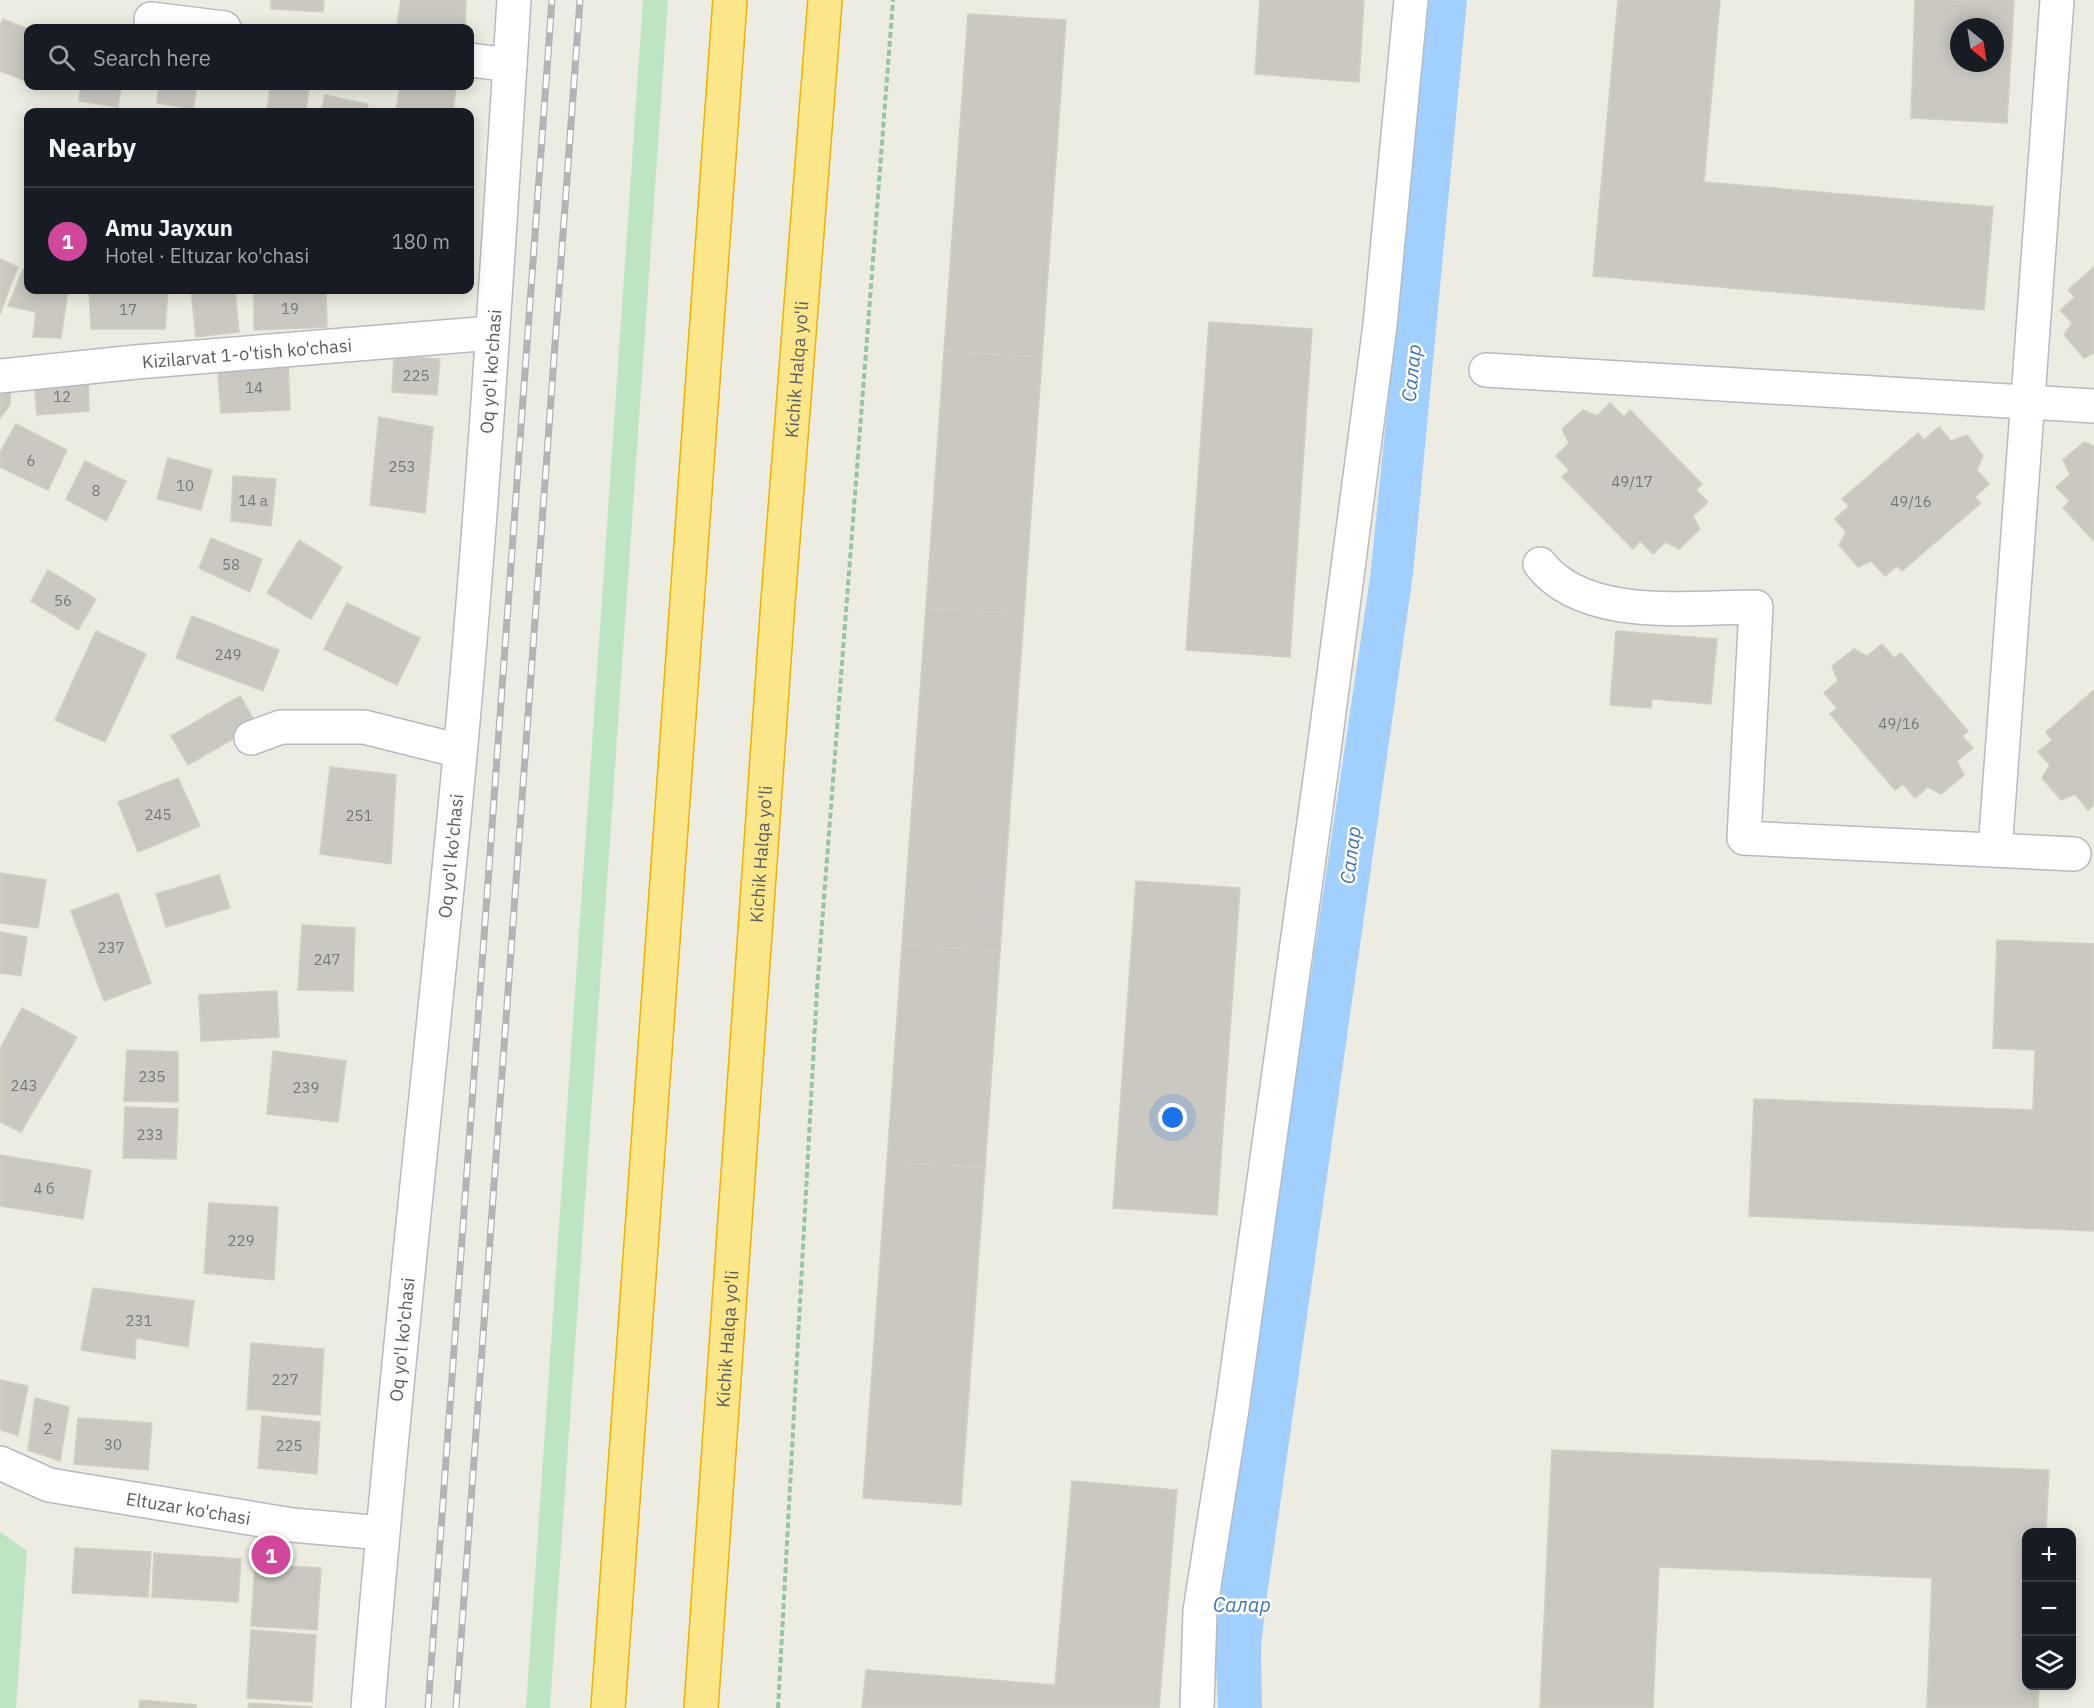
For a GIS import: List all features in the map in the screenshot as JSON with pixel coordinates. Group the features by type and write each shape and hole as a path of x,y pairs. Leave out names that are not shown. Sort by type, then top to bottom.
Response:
{"highway":[{"path":"608,1708 730,0"},
{"name":"Kichik Halqa yo'li","path":"701,1708 778,602 825,0"}],"street":[{"name":"Oq yo'l ko'chasi","path":"368,1708 382,1533 460,751 492,333 514,0"},
{"path":"1197,1708 1200,1611 1232,1409 1301,917 1380,325 1411,0"},
{"path":"1995,850 2057,0"},
{"path":"151,19 192,24"},
{"path":"474,60 510,65"},
{"name":"Kizilarvat 1-o'tish ko'chasi","path":"0,376 136,362 492,333"},
{"path":"1486,370 2094,406"},
{"path":"1540,564 1553,580 1584,597 1637,607 1756,607 1744,838 2074,854"},
{"path":"251,738 280,727 364,728 460,751"},
{"name":"Eltuzar ko'chasi","path":"0,1463 49,1485 292,1525 382,1533"}],"path":[{"path":"778,1708 817,989 893,0"}],"green space":[{"path":"643,0 668,0 550,1708 526,1708"},
{"path":"0,1532 27,1551 16,1708 0,1708"}],"water":[{"name":"Салар","path":"1429,0 1467,0 1413,574 1265,1610 1261,1647 1262,1708 1218,1708 1215,1643 1217,1608 1370,578"}],"building":[{"path":"271,0 324,0 323,12 271,9"},
{"path":"401,0 466,0 465,24 397,24"},
{"path":"1260,0 1364,0 1359,82 1255,74"},
{"path":"1618,0 1720,0 1704,182 1993,207 1984,310 1593,276"},
{"path":"1915,0 2014,0 2007,123 1911,118"},
{"path":"968,14 1066,20 1042,357 944,351"},
{"path":"3,19 24,27 24,80 0,71 0,25"},
{"path":"80,90 120,90 118,107 79,101"},
{"path":"159,90 196,90 193,108 157,103"},
{"path":"270,90 309,90 306,108 267,108"},
{"path":"399,90 456,90 453,108 397,108"},
{"path":"325,95 368,104 367,108 322,108"},
{"path":"0,259 18,267 0,314"},
{"path":"2094,267 2094,353 2084,358 2064,335 2072,323 2060,310 2075,297 2068,290"},
{"path":"23,269 24,294 67,294 61,338 33,337 36,312 8,306"},
{"path":"89,294 168,294 165,329 91,329"},
{"path":"191,294 235,294 239,332 196,337"},
{"path":"254,294 326,294 327,327 254,330"},
{"path":"1209,322 1312,329 1290,657 1186,650"},
{"path":"944,351 1042,357 1024,614 926,608"},
{"path":"394,356 440,359 437,395 392,392"},
{"path":"288,361 290,410 221,413 217,364"},
{"path":"88,376 89,411 37,415 34,381"},
{"path":"0,383 11,383 10,405 0,418"},
{"path":"1610,403 1624,417 1630,410 1702,484 1696,490 1708,502 1693,516 1700,529 1679,549 1666,542 1653,554 1640,541 1633,549 1562,477 1569,470 1556,456 1569,443 1562,429 1583,410 1597,416"},
{"path":"379,417 433,427 425,513 370,505"},
{"path":"16,424 67,450 48,490 0,467 0,452"},
{"path":"1939,427 1951,441 1967,435 1983,456 1977,470 1989,484 1975,497 1981,503 1902,571 1897,566 1885,576 1871,561 1858,567 1839,545 1846,532 1835,519 1849,506 1842,499 1918,433 1924,440"},
{"path":"2084,442 2094,446 2094,541 2063,508 2070,501 2056,487 2070,475 2063,460"},
{"path":"168,458 212,470 201,510 157,499"},
{"path":"85,461 126,481 106,521 66,499"},
{"path":"233,476 276,479 271,526 231,521"},
{"path":"211,538 262,559 250,592 199,568"},
{"path":"299,540 342,567 311,619 267,593"},
{"path":"48,570 96,599 78,630 31,601"},
{"path":"347,603 420,638 397,685 324,649"},
{"path":"926,608 1024,614 1000,951 902,945"},
{"path":"192,616 279,650 263,691 176,658"},
{"path":"96,631 146,654 105,742 55,720"},
{"path":"1616,631 1717,639 1711,704 1652,699 1651,708 1610,705"},
{"path":"1882,644 1894,658 1901,653 1968,731 1962,736 1973,748 1957,761 1964,775 1941,794 1928,787 1915,798 1903,784 1895,790 1830,714 1837,708 1824,693 1838,681 1832,666 1854,649 1867,656"},
{"path":"2094,690 2094,805 2088,810 2075,794 2061,800 2042,778 2050,765 2038,752 2052,740 2046,732"},
{"path":"240,696 257,725 188,765 171,736"},
{"path":"330,767 396,775 391,864 320,854"},
{"path":"178,778 200,826 138,852 118,802"},
{"path":"0,873 46,880 38,928 0,923"},
{"path":"219,875 230,908 166,927 156,894"},
{"path":"1136,881 1240,888 1217,1215 1113,1208"},
{"path":"118,893 151,983 104,1001 71,911"},
{"path":"302,925 355,928 353,991 298,990"},
{"path":"0,932 27,937 21,976 0,973"},
{"path":"1997,940 2094,944 2094,1231 1749,1216 1754,1099 2033,1110 2035,1050 1993,1048"},
{"path":"902,945 1000,951 985,1168 887,1162"},
{"path":"277,991 279,1037 201,1041 199,995"},
{"path":"22,1008 77,1037 21,1132 0,1122 0,1049"},
{"path":"127,1050 178,1052 178,1102 124,1101"},
{"path":"273,1051 346,1061 338,1122 267,1114"},
{"path":"125,1107 178,1109 176,1159 123,1158"},
{"path":"0,1155 91,1170 83,1219 0,1206"},
{"path":"887,1162 985,1168 961,1505 863,1498"},
{"path":"209,1203 278,1207 274,1280 204,1273"},
{"path":"93,1288 194,1301 188,1347 136,1338 135,1359 81,1350"},
{"path":"251,1343 324,1349 320,1415 247,1409"},
{"path":"0,1380 28,1386 18,1435 0,1430"},
{"path":"35,1398 69,1407 60,1461 28,1450"},
{"path":"262,1416 320,1422 317,1474 258,1468"},
{"path":"78,1418 152,1423 148,1470 74,1464"},
{"path":"1552,1450 2049,1470 2046,1528 2022,1528 2022,1690 2039,1690 2038,1708 1927,1708 1932,1578 1659,1567 1653,1708 1540,1708"},
{"path":"1072,1481 1177,1490 1159,1708 862,1708 866,1670 1055,1685"},
{"path":"75,1548 151,1552 148,1597 72,1593"},
{"path":"154,1553 241,1559 238,1602 152,1597"},
{"path":"255,1564 321,1568 317,1630 251,1626"},
{"path":"251,1630 316,1635 312,1702 247,1698"},
{"path":"140,1700 196,1705 196,1708 139,1708"},
{"path":"249,1703 312,1707 312,1708 248,1708"}],"railway":[{"path":"428,1708 552,0"},
{"path":"456,1708 580,0"}],"place":[{"name":"Amu Jayxun","path":"271,1555"}]}
